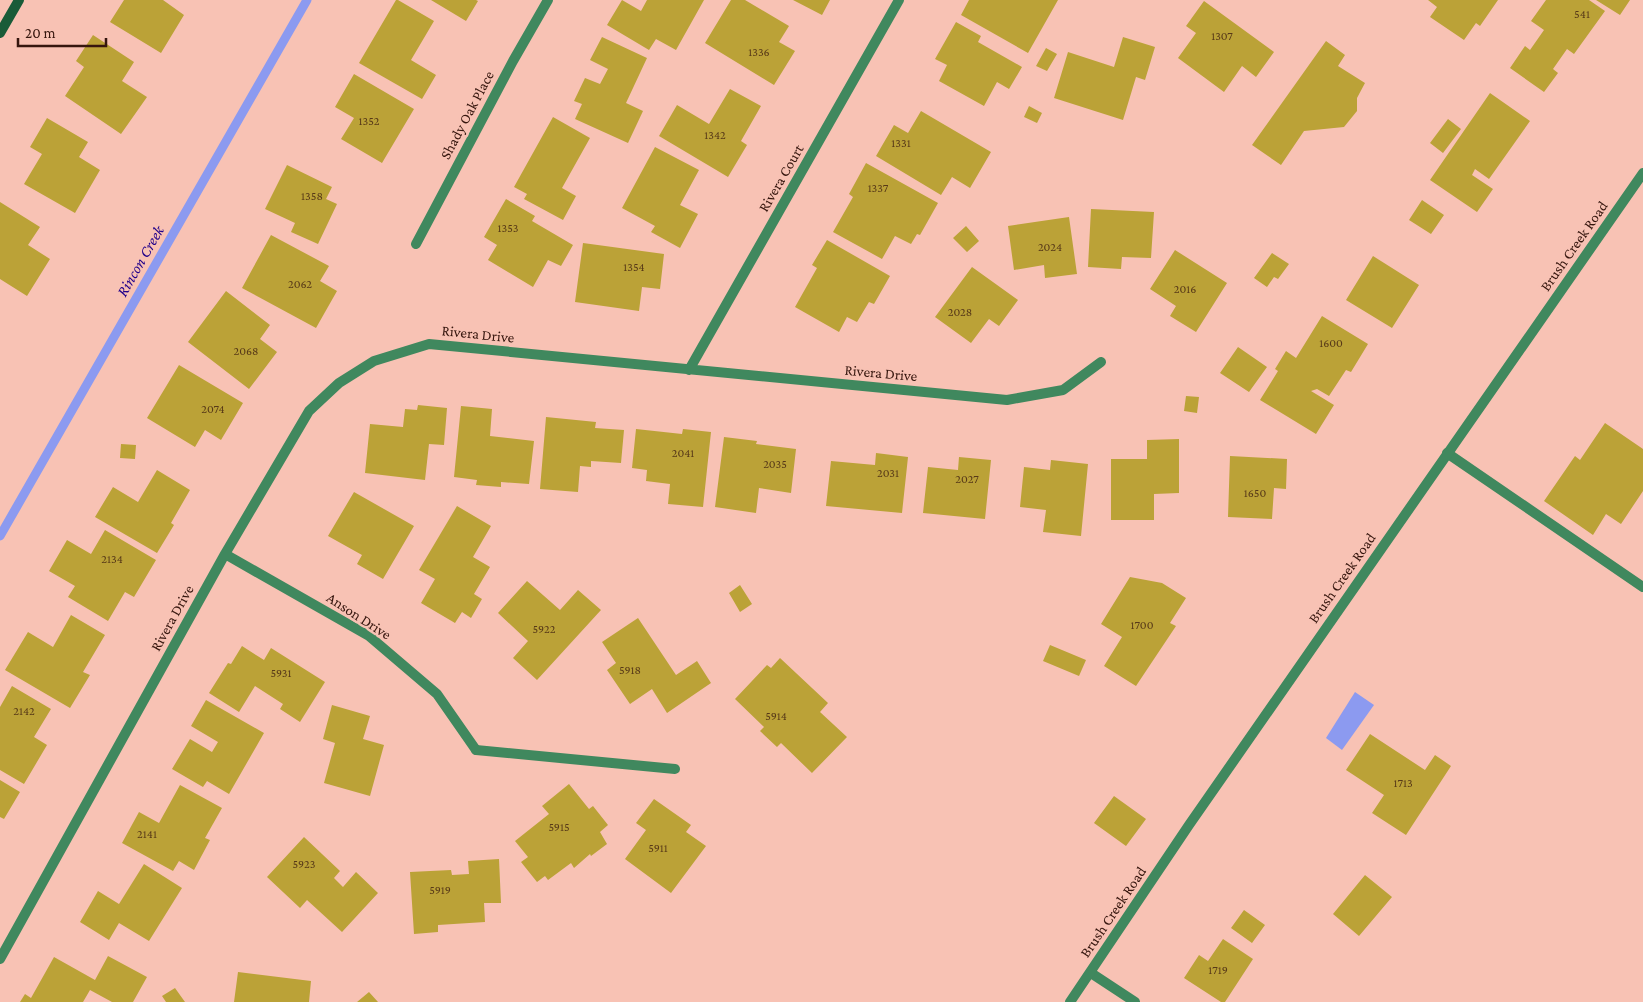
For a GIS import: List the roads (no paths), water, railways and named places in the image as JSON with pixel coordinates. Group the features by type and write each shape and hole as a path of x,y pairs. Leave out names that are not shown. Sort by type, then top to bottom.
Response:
{"main road":[{"path":"0,33 19,0"}],"street":[{"name":"Shady Oak Place","path":"416,244 513,61 548,0"},
{"name":"Rivera Court","path":"689,370 899,0"},
{"name":"Brush Creek Road","path":"1070,1002 1189,825 1643,173"},
{"name":"Rivera Drive","path":"0,959 224,554 309,411 339,383 374,360 429,344 1007,400 1063,390 1100,362"},
{"path":"1447,453 1643,588"},
{"name":"Anson Drive","path":"224,554 369,636 437,694 476,750 675,769"},
{"path":"1091,973 1135,1002"}],"water":[{"path":"1355,692 1374,705 1342,750 1326,738"}],"waterway":[{"name":"Rincon Creek","path":"0,536 307,0"}]}
